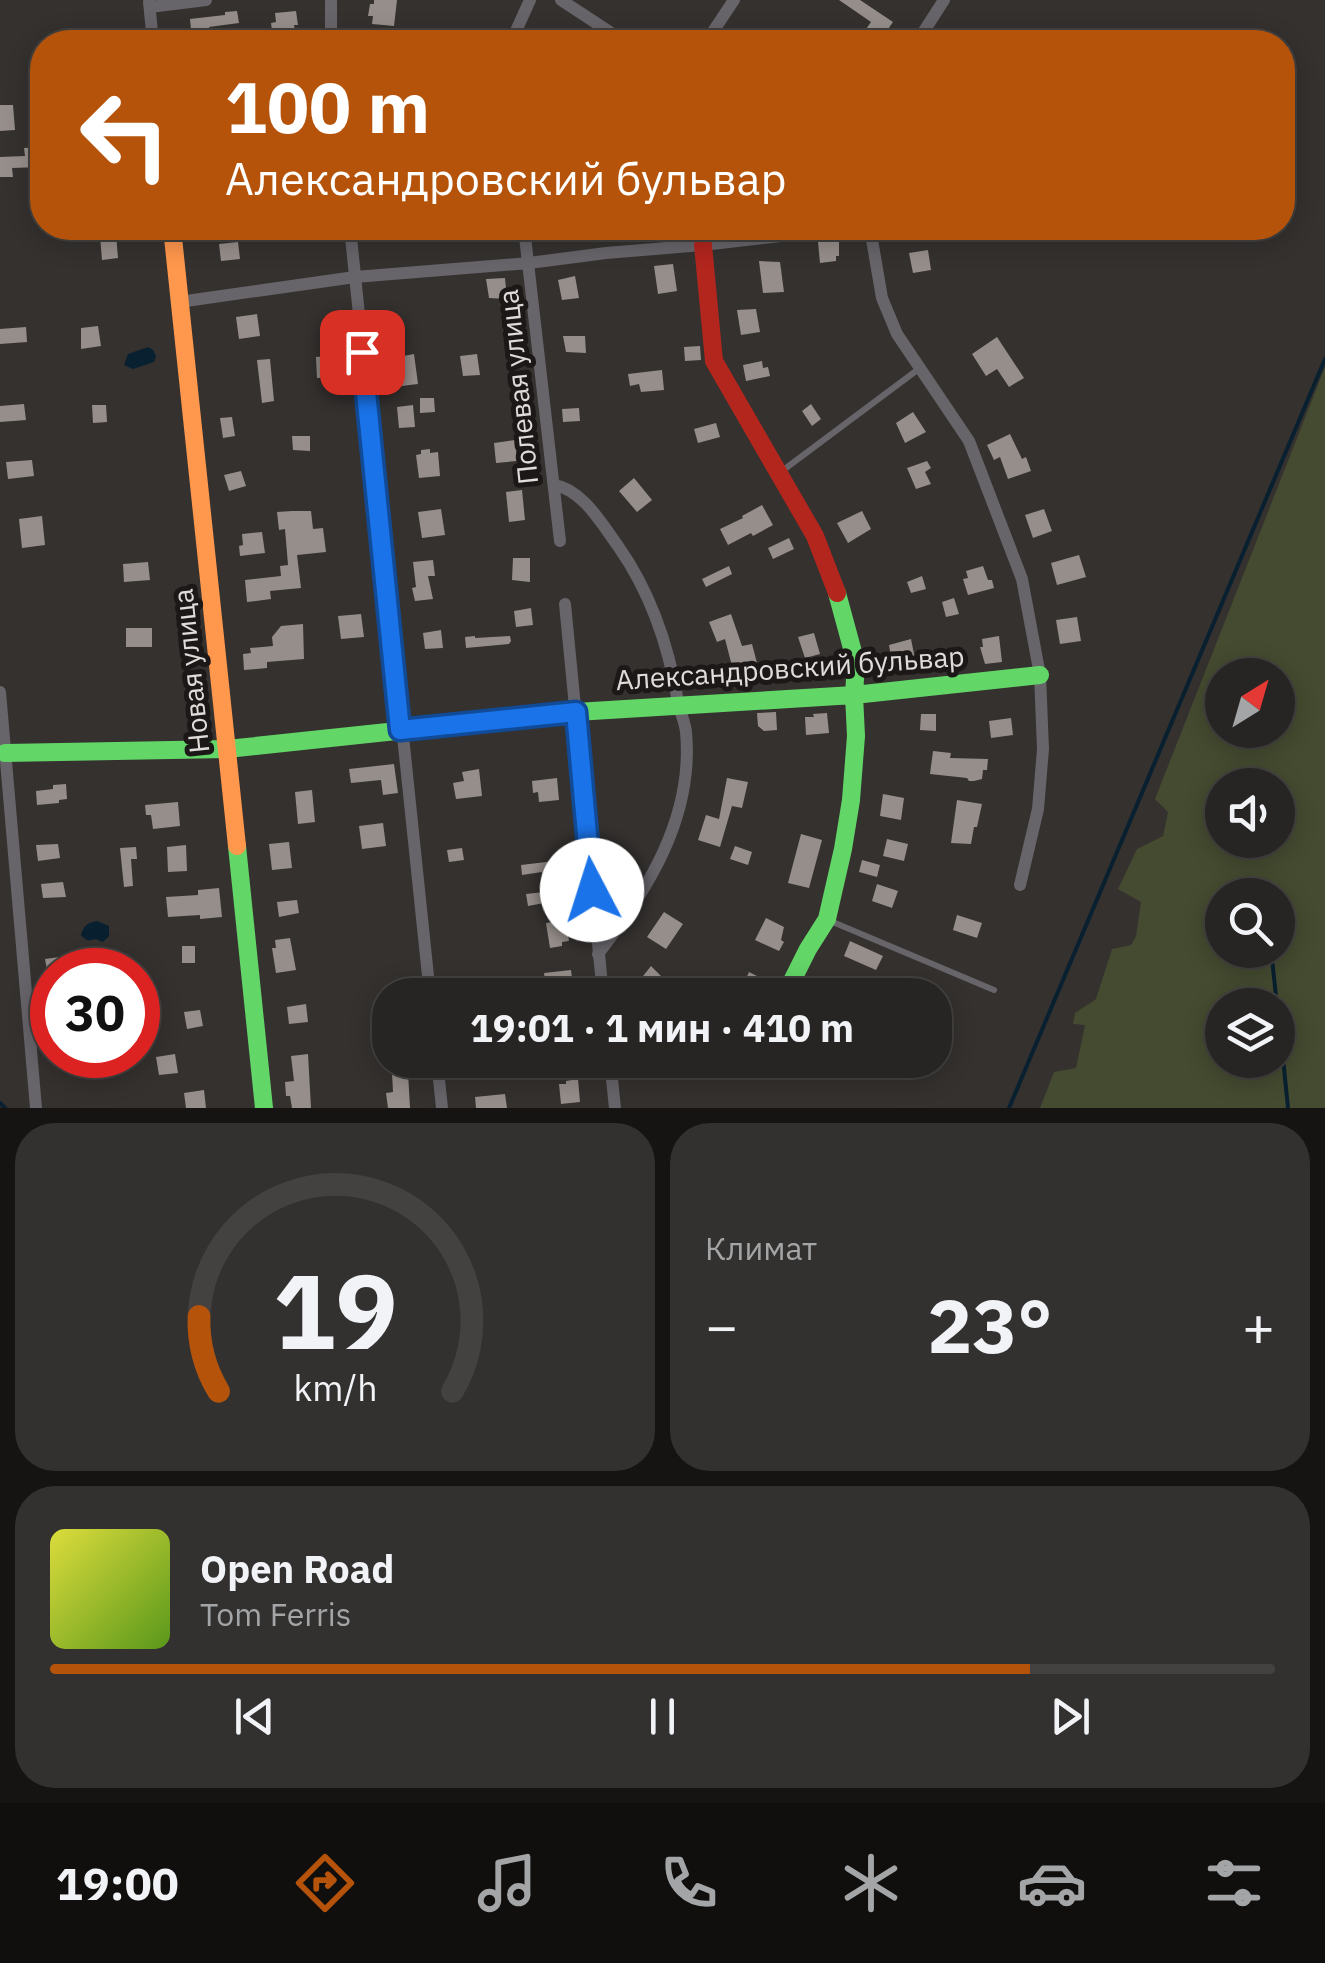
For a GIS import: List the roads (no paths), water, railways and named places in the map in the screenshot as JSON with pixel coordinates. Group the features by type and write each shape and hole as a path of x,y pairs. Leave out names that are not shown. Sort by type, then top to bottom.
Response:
{"street":[{"path":"153,30 150,4 206,0"},
{"path":"331,0 331,30"},
{"path":"516,30 530,0"},
{"path":"561,0 607,30"},
{"path":"714,30 734,0"},
{"path":"925,30 944,0"},
{"name":"Новая улица","path":"173,240 264,1108"},
{"path":"351,240 428,978"},
{"name":"Полевая улица","path":"526,240 560,541"},
{"path":"179,302 355,277 746,240"},
{"path":"872,240 882,298 898,334 969,441 1022,579 1040,674 1043,748 1038,809 1020,885"},
{"path":"703,245 714,361 815,536 841,604 856,663 856,736 843,848 826,919 794,978"},
{"path":"554,485 566,486 579,498 628,560 669,654 686,728 687,764 674,826 647,885 598,954"},
{"path":"565,604 601,978"},
{"name":"Александровский бульвар","path":"5,753 227,749 576,712 854,696 1040,674"},
{"path":"0,692 4,795 36,1108"},
{"path":"439,1078 442,1108"},
{"path":"612,1078 615,1108"}],"lane":[{"path":"778,474 921,367"},
{"path":"826,919 994,990"}],"water":[{"path":"148,347 156,356 154,362 133,369 124,365 128,354"},
{"path":"97,921 109,926 109,936 103,942 81,935 86,925"}],"waterway":[{"path":"1009,1108 1325,359"},
{"path":"1273,968 1275,988"},
{"path":"1285,1078 1288,1108"},
{"path":"0,1103 5,1108"}]}
